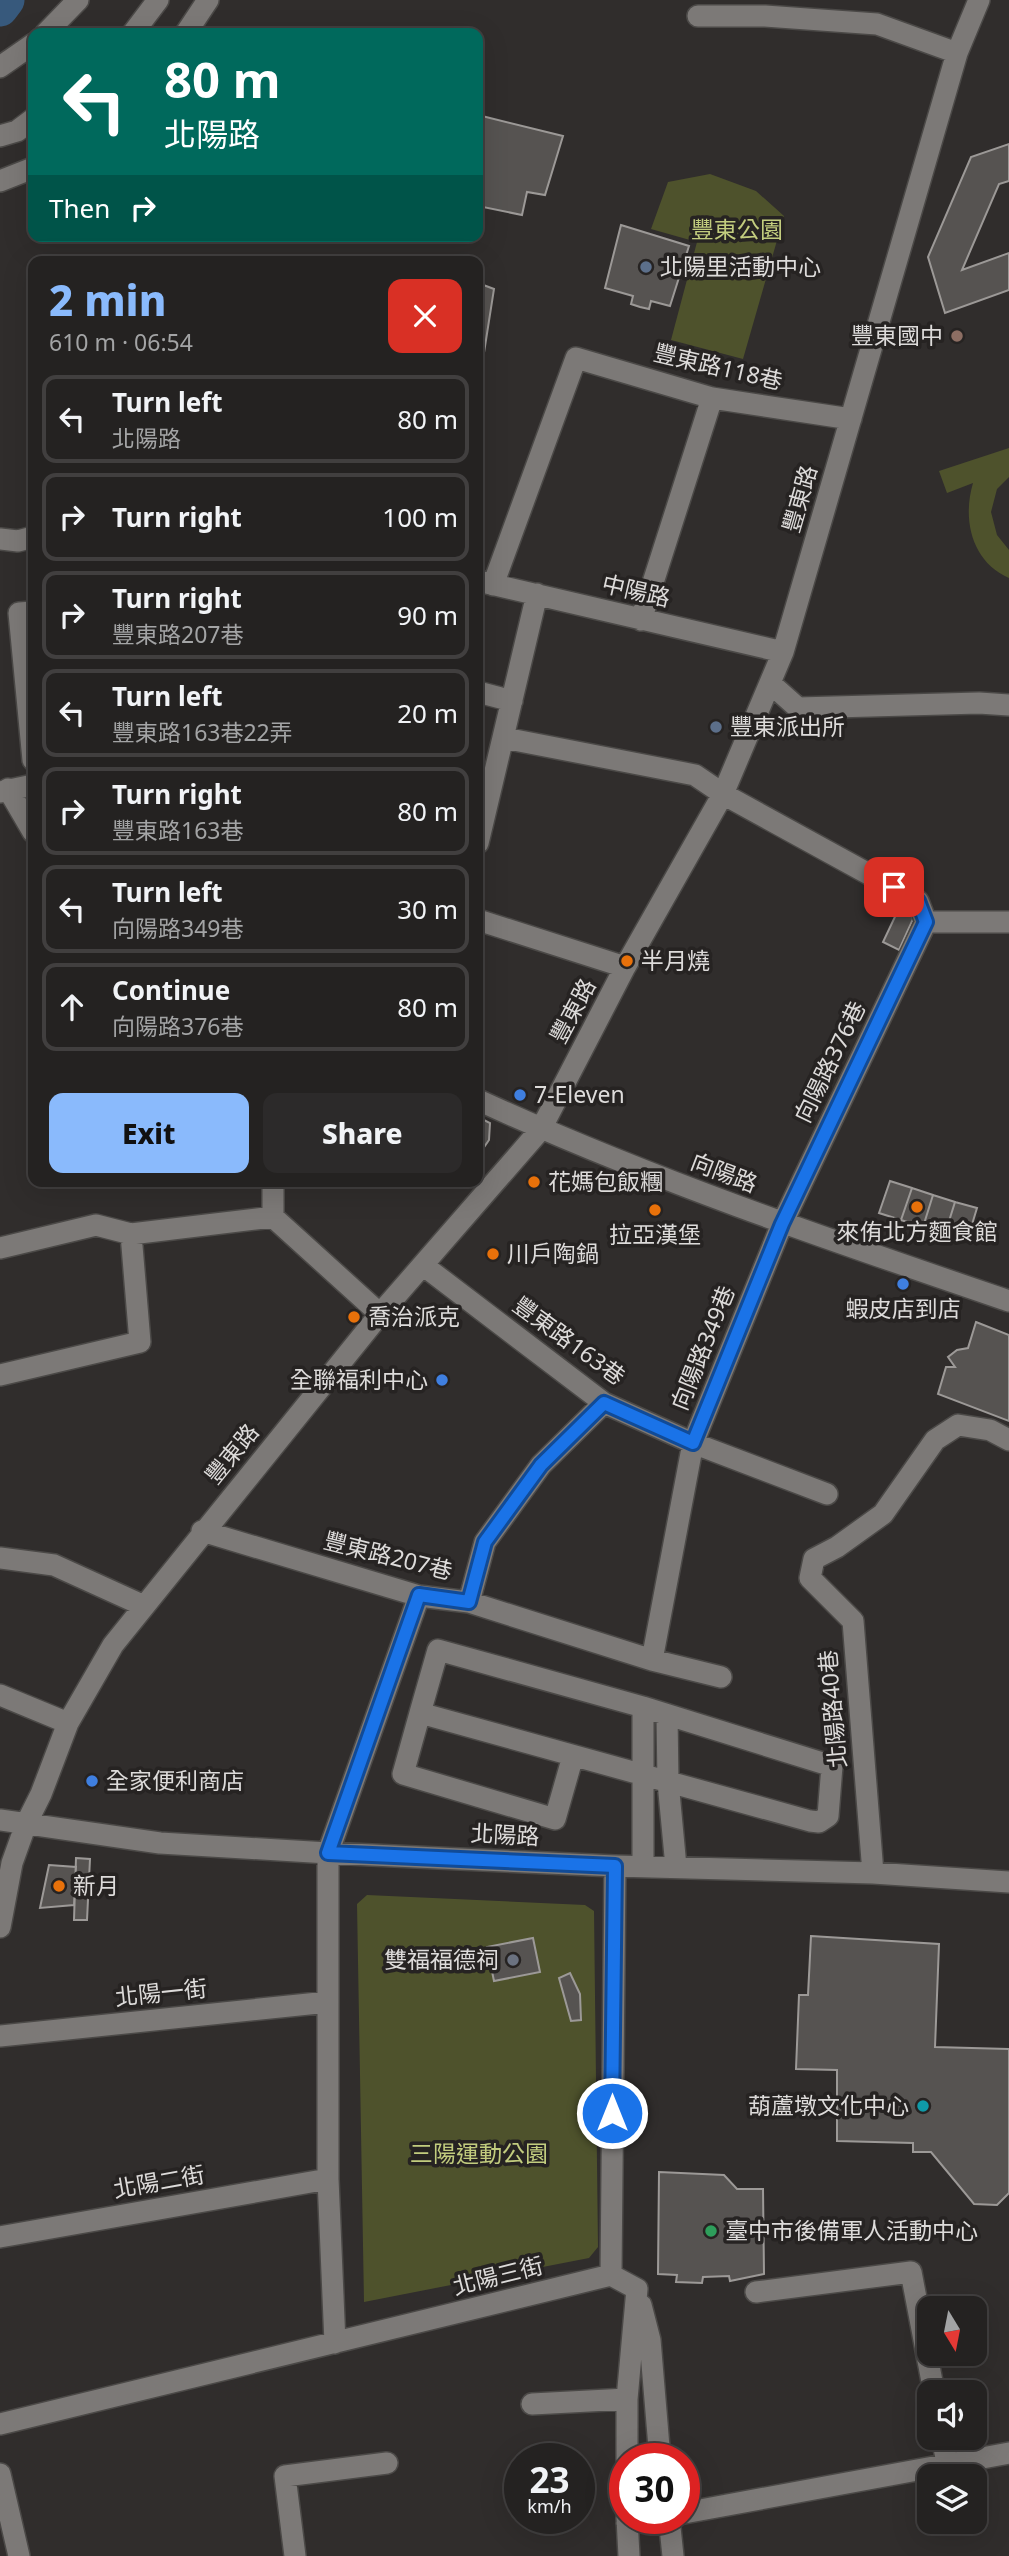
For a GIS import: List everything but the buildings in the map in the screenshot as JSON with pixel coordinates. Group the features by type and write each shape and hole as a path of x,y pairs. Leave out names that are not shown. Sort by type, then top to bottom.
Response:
{"street":[{"path":"51,28 79,0"},
{"path":"137,28 158,0"},
{"path":"189,28 208,0"},
{"name":"豐東路","path":"0,1927 12,1863 26,1824 41,1794 68,1723 113,1645 142,1605 380,1314 541,1129 625,967 723,794 783,652 957,53 979,0"},
{"path":"698,16 766,8 877,24 957,53"},
{"path":"0,67 28,47"},
{"path":"0,136 17,131 28,123"},
{"path":"0,181 28,169"},
{"name":"豐東路118巷","path":"485,583 576,358 712,398 850,419"},
{"path":"641,620 712,398"},
{"path":"0,539 18,541 28,538"},
{"name":"中陽路","path":"485,583 783,652"},
{"path":"483,807 504,738 537,594"},
{"path":"26,612 28,654"},
{"path":"771,684 798,708 979,703 1009,705"},
{"path":"483,693 512,701"},
{"path":"504,738 695,775 723,794 918,901 926,922 1009,922"},
{"path":"28,786 4,791 28,825"},
{"path":"483,921 625,967"},
{"name":"向陽路376巷","path":"782,1224 926,922"},
{"name":"向陽路","path":"483,1102 541,1129 782,1224 1009,1301"},
{"path":"273,1187 273,1217 380,1314"},
{"path":"0,1248 96,1225 131,1234 273,1217"},
{"name":"向陽路349巷","path":"652,1660 693,1443 782,1224"},
{"path":"0,1375 140,1342 131,1234"},
{"name":"豐東路163巷","path":"424,1266 604,1403 693,1443 827,1494"},
{"path":"469,1602 485,1542 541,1465 604,1403"},
{"name":"北陽路40巷","path":"873,1873 852,1621 810,1577 814,1559 837,1547 883,1514 935,1440 958,1425 990,1430 1009,1440"},
{"name":"豐東路207巷","path":"202,1531 419,1595 469,1602 652,1660 722,1678"},
{"path":"0,1558 54,1565 142,1605"},
{"path":"335,2343 327,2179 328,1853 419,1595"},
{"path":"420,1713 819,1822 828,1816 832,1766 643,1707 438,1650 420,1713 403,1774 555,1819 573,1756"},
{"path":"0,1696 68,1723"},
{"path":"643,1707 643,1866"},
{"path":"667,1715 668,1782 676,1867"},
{"name":"北陽路","path":"0,1820 160,1843 615,1866 873,1873 1009,1882"},
{"path":"615,1866 611,2275 637,2289 650,2340 659,2443"},
{"name":"北陽一街","path":"0,2036 328,2002"},
{"name":"北陽二街","path":"0,2237 327,2179"},
{"path":"756,2292 911,2272 932,2380"},
{"name":"北陽三街","path":"0,2424 611,2275"},
{"path":"627,2443 627,2399 637,2289"},
{"path":"532,2404 627,2399"},
{"path":"961,2464 1009,2453"},
{"path":"295,2556 285,2476 387,2463"},
{"path":"700,2510 917,2472"},
{"path":"0,2474 19,2556"},
{"path":"628,2534 629,2556"},
{"path":"671,2534 673,2556"}],"green space":[{"name":"豐東公園","path":"710,174 756,191 784,216 743,359 671,340 697,242 651,229 668,182"},
{"path":"1009,448 1009,477 997,489 991,512 997,535 1009,550 1009,578 986,562 973,538 969,511 973,483 947,493 939,471"},
{"name":"三陽運動公園","path":"367,1895 585,1905 594,1911 598,2247 589,2258 364,2302 357,1904"}],"waterway":[{"path":"0,8 6,0"}],"place":[{"name":"北陽里活動中心","path":"646,267"},
{"name":"豐東國中","path":"957,336"},
{"name":"豐東派出所","path":"716,727"},
{"name":"半月燒","path":"627,961"},
{"name":"7-Eleven","path":"520,1095"},
{"name":"花媽包飯糰","path":"534,1182"},
{"name":"來侑北方麵食館","path":"917,1207"},
{"name":"拉亞漢堡","path":"655,1210"},
{"name":"川戶陶鍋","path":"493,1254"},
{"name":"蝦皮店到店","path":"903,1284"},
{"name":"喬治派克","path":"354,1317"},
{"name":"全聯福利中心","path":"442,1380"},
{"name":"全家便利商店","path":"92,1781"},
{"name":"新月","path":"59,1886"},
{"name":"雙福福德祠","path":"513,1960"},
{"name":"葫蘆墩文化中心","path":"923,2106"},
{"name":"臺中市後備軍人活動中心","path":"711,2231"}],"route":[{"path":"612,2113 615,1866 328,1853 419,1595 469,1602 485,1542 541,1465 604,1403 693,1443 782,1224 926,922 918,901 894,887"}]}
